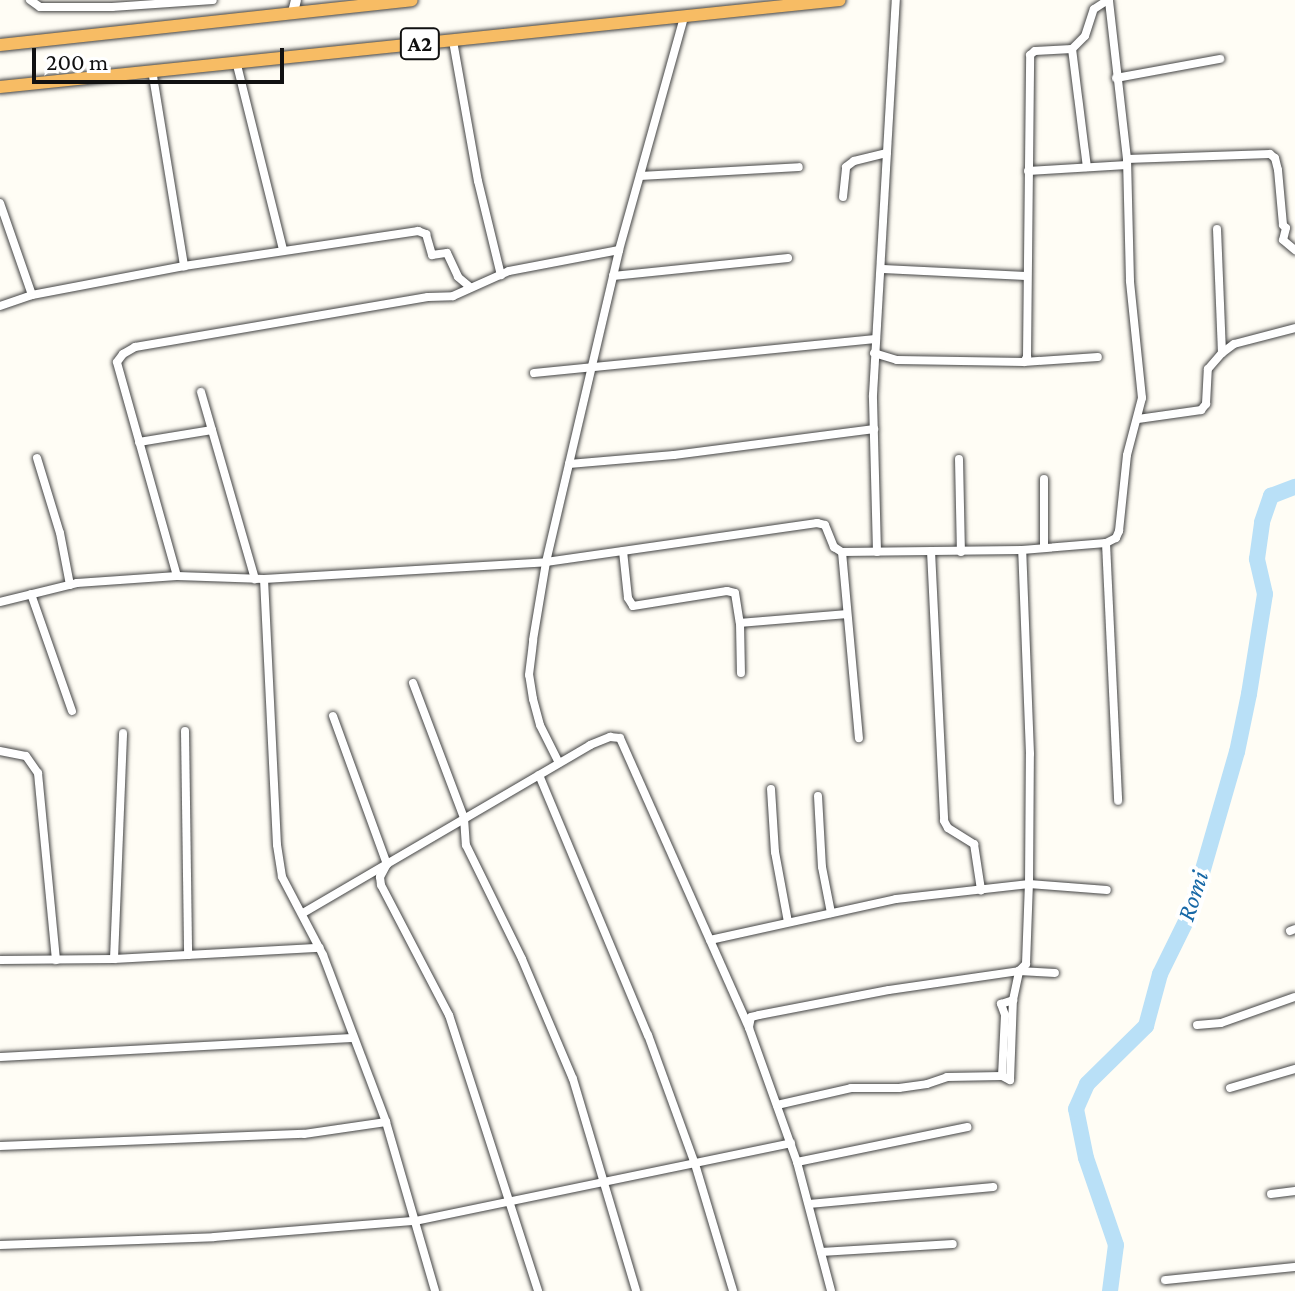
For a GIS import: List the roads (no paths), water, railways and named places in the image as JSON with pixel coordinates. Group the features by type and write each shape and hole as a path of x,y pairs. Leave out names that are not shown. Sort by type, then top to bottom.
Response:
{"highway":[{"name":"A2","path":"0,45 295,6 412,0"},
{"name":"A2","path":"0,87 840,0"}],"street":[{"path":"30,0 40,7 98,7 213,0"},
{"path":"877,552 874,353 883,269 896,0"},
{"path":"0,602 70,585 177,576 260,579 546,562 817,523 825,525 834,547 842,552 1018,552 1044,546 1106,543 1116,538 1127,455 1142,398 1130,281 1127,162 1108,0 1094,9 1085,36 1072,49 1035,51 1030,55 1024,362"},
{"path":"559,763 540,725 529,675 546,562 619,250 684,17"},
{"path":"453,41 478,181 501,275"},
{"path":"1072,49 1087,167"},
{"path":"1116,78 1220,59"},
{"path":"236,61 283,250"},
{"path":"152,70 184,266"},
{"path":"843,197 846,167 854,161 887,153"},
{"path":"1028,171 1270,154 1275,158 1278,170 1283,225 1291,228 1283,240 1295,250"},
{"path":"640,176 799,167"},
{"path":"0,203 32,295"},
{"path":"1217,229 1222,353"},
{"path":"0,306 32,295 184,266 418,231 426,234 432,255 447,253 458,277 470,287"},
{"path":"177,576 117,362 135,347 428,297 453,296 501,275 619,250"},
{"path":"613,276 788,258"},
{"path":"883,269 1026,276"},
{"path":"1138,419 1201,410 1206,404 1208,369 1222,353 1234,344 1295,328"},
{"path":"534,373 875,339"},
{"path":"874,353 897,360 1024,362 1098,357"},
{"path":"201,392 260,579 277,845 282,877 320,948 386,1122 435,1291"},
{"path":"569,464 674,455 874,429"},
{"path":"139,442 212,430"},
{"path":"37,458 60,533 70,585"},
{"path":"959,459 961,552"},
{"path":"1044,479 1044,546"},
{"path":"1106,543 1118,801"},
{"path":"623,551 628,598 633,606 732,592 740,623 741,673"},
{"path":"931,551 944,821 948,828 974,844 981,890"},
{"path":"842,552 859,738"},
{"path":"777,1105 851,1088 899,1088 947,1077 1002,1076 1005,1015 1001,1004 1013,1000 1019,971 1026,964 1029,884 1030,754 1018,552"},
{"path":"31,594 72,711"},
{"path":"740,623 847,614"},
{"path":"413,683 464,818 466,845 522,959 573,1079 636,1291"},
{"path":"333,716 387,864 380,877 381,885 449,1015 538,1291"},
{"path":"185,731 188,955"},
{"path":"114,959 123,733"},
{"path":"303,913 590,745 610,737 620,738 749,1028 797,1162 831,1291"},
{"path":"0,751 26,756 38,773 56,960"},
{"path":"539,775 627,984 695,1164 733,1291"},
{"path":"771,789 775,852 788,922"},
{"path":"818,796 822,867 831,913"},
{"path":"710,940 896,899 1029,884 1107,890"},
{"path":"0,960 114,959 320,948"},
{"path":"749,1028 751,1017 759,1015 1019,971 1055,973"},
{"path":"1197,1025 1221,1023 1295,997"},
{"path":"0,1057 352,1038"},
{"path":"1230,1088 1295,1069"},
{"path":"0,1146 304,1134 386,1122"},
{"path":"797,1162 967,1127"},
{"path":"0,1245 214,1237 415,1221 791,1143"},
{"path":"809,1204 993,1187"},
{"path":"1271,1194 1295,1191"},
{"path":"821,1252 953,1244"},
{"path":"1165,1280 1295,1267"}],"waterway":[{"name":"Romi","path":"1110,1291 1116,1245 1086,1158 1076,1109 1087,1084 1146,1026 1160,974 1191,911 1237,752 1249,694 1265,594 1257,559 1262,522 1271,496 1295,487"}]}
